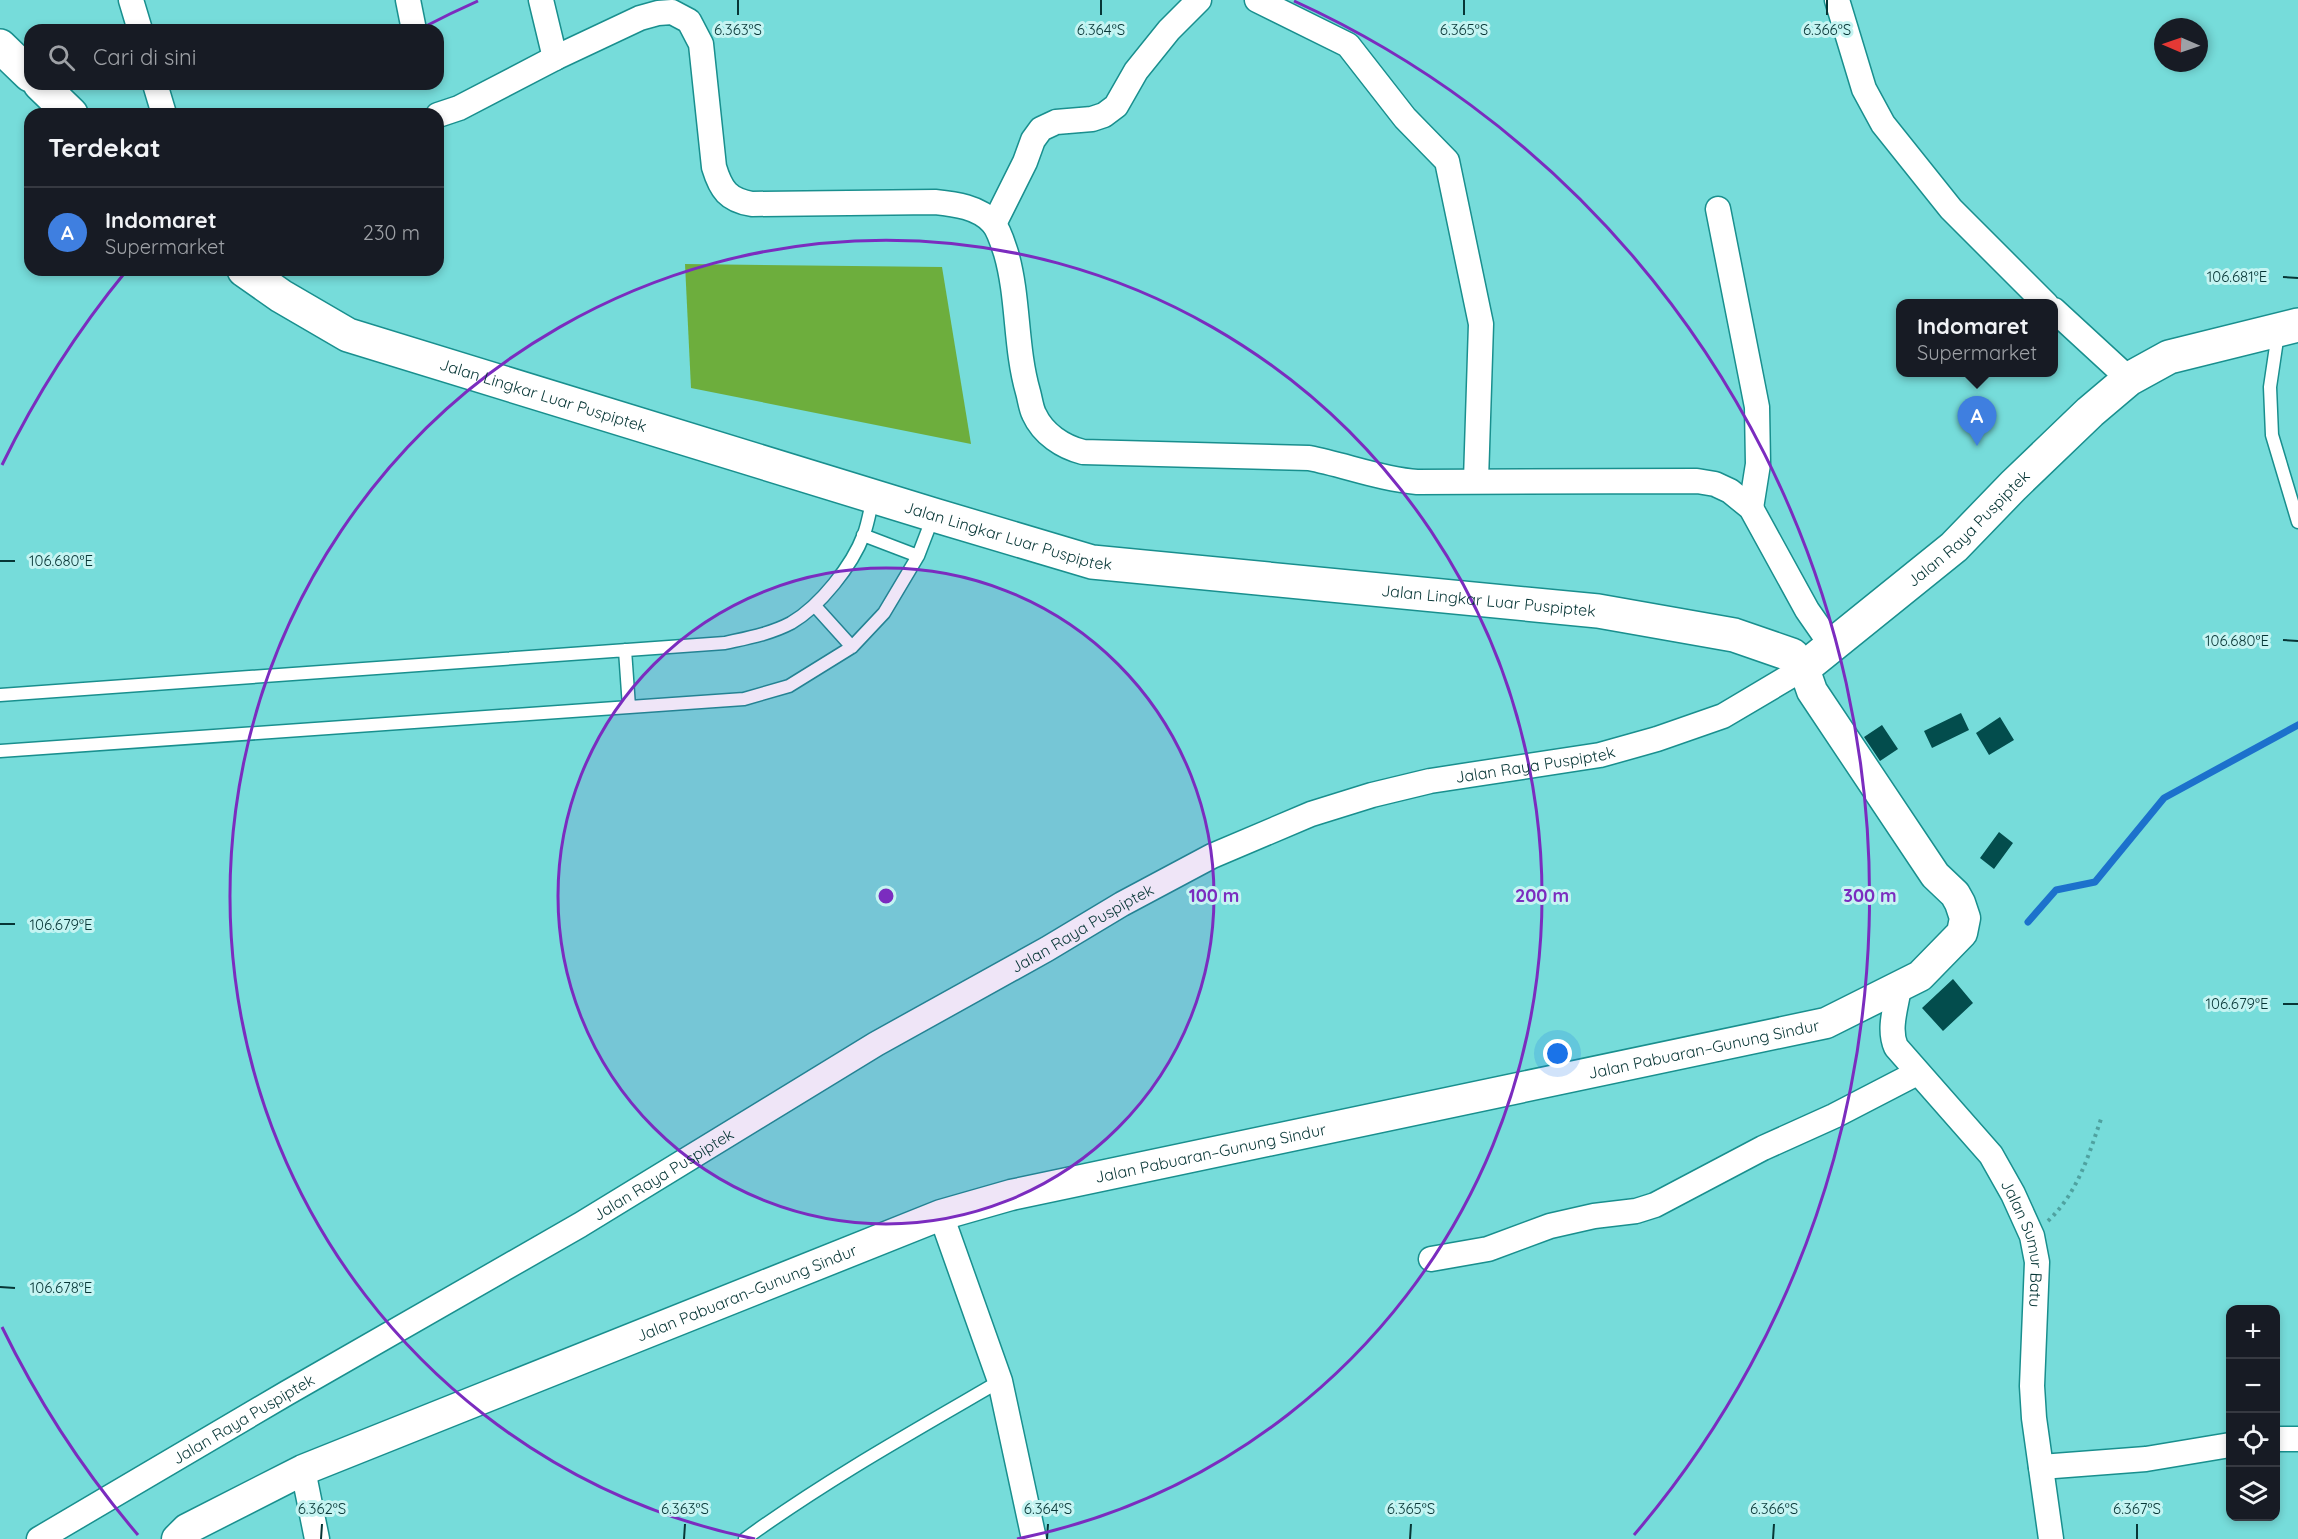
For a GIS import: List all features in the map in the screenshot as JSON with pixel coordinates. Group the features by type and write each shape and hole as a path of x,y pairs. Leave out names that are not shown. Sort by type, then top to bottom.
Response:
{"main road":[{"path":"0,46 24,69"},
{"path":"45,90 65,108"},
{"name":"Jalan Lingkar Luar Puspiptek","path":"253,276 281,296 348,335 934,516 1092,562 1598,611 1734,635 1792,655 1803,668"},
{"name":"Jalan Raya Puspiptek","path":"1803,668 1954,548 2013,486 2090,412 2129,379 2169,357 2288,327"}],"street":[{"path":"131,0 138,24"},
{"path":"408,0 413,24"},
{"path":"541,0 555,58"},
{"path":"994,224 1025,162 1033,140 1041,129 1056,122 1092,119 1104,115 1116,106 1136,71 1169,30 1199,0"},
{"path":"1257,0 1348,45 1405,118 1446,161 1481,324 1476,480"},
{"path":"1837,0 1864,89 1884,124 1951,209 2042,299"},
{"path":"444,113 459,108 555,58 639,9 658,13 672,12 689,21 701,44 714,167 718,181 736,202 752,204 935,202 960,205 975,211 994,224 1004,245 1010,267 1024,379 1034,415 1048,434 1065,445 1083,452 1309,458 1398,480 1417,482 1697,481 1715,484 1730,491 1751,508 1807,610 1832,646"},
{"path":"157,90 162,108"},
{"path":"1718,209 1757,407 1758,464 1751,508"},
{"path":"2058,314 2129,379"},
{"name":"Jalan Pabuaran–Gunung Sindur","path":"177,1539 187,1529 303,1470 941,1215 1022,1192 1826,1023 1899,988 1920,976 1962,933 1965,918 1963,910 1955,894 1935,875 1839,733 1812,692 1803,668"},
{"name":"Jalan Raya Puspiptek","path":"39,1539 580,1225 876,1044 1047,949 1122,904 1212,856 1311,814 1372,795 1430,781 1600,754 1656,739 1723,716 1803,668"},
{"name":"Jalan Sumur Batu","path":"1899,988 1892,1026 1893,1041 1896,1047 1991,1155 2013,1194 2032,1236 2037,1262 2032,1386 2034,1418 2051,1539"},
{"path":"1431,1258 1488,1249 1550,1226 1594,1216 1636,1211 1655,1205 1763,1148 1834,1116 1917,1073"},
{"path":"941,1215 1000,1381 1034,1539"},
{"path":"2280,1439 2298,1438"},
{"path":"2041,1467 2146,1459 2226,1446"},
{"path":"303,1470 317,1539"}],"lane":[{"path":"2288,327 2270,387 2272,435 2298,522"},
{"path":"0,695 725,643 760,636 791,623 815,606 844,570 864,535 874,497"},
{"path":"0,751 744,699 789,686 852,647 884,613 918,556 934,516"},
{"path":"864,535 918,556"},
{"path":"815,606 852,647"},
{"path":"625,650 629,707"},
{"path":"745,1539 791,1505 834,1478 1000,1381"}],"path":[{"path":"2032,1236 2059,1210 2083,1173 2101,1119"}],"green space":[{"path":"685,264 942,267 971,444 691,388"}],"building":[{"path":"1961,713 1969,730 1932,748 1924,731"},
{"path":"2000,717 2014,740 1989,755 1976,733"},
{"path":"1882,725 1898,749 1880,761 1864,737"},
{"path":"1999,832 2013,843 1994,869 1980,858"},
{"path":"1953,979 1973,1003 1943,1031 1922,1008"}],"waterway":[{"path":"2028,922 2056,890 2095,882 2164,798 2298,725"}],"place":[{"name":"Indomaret","path":"1977,446"}]}
